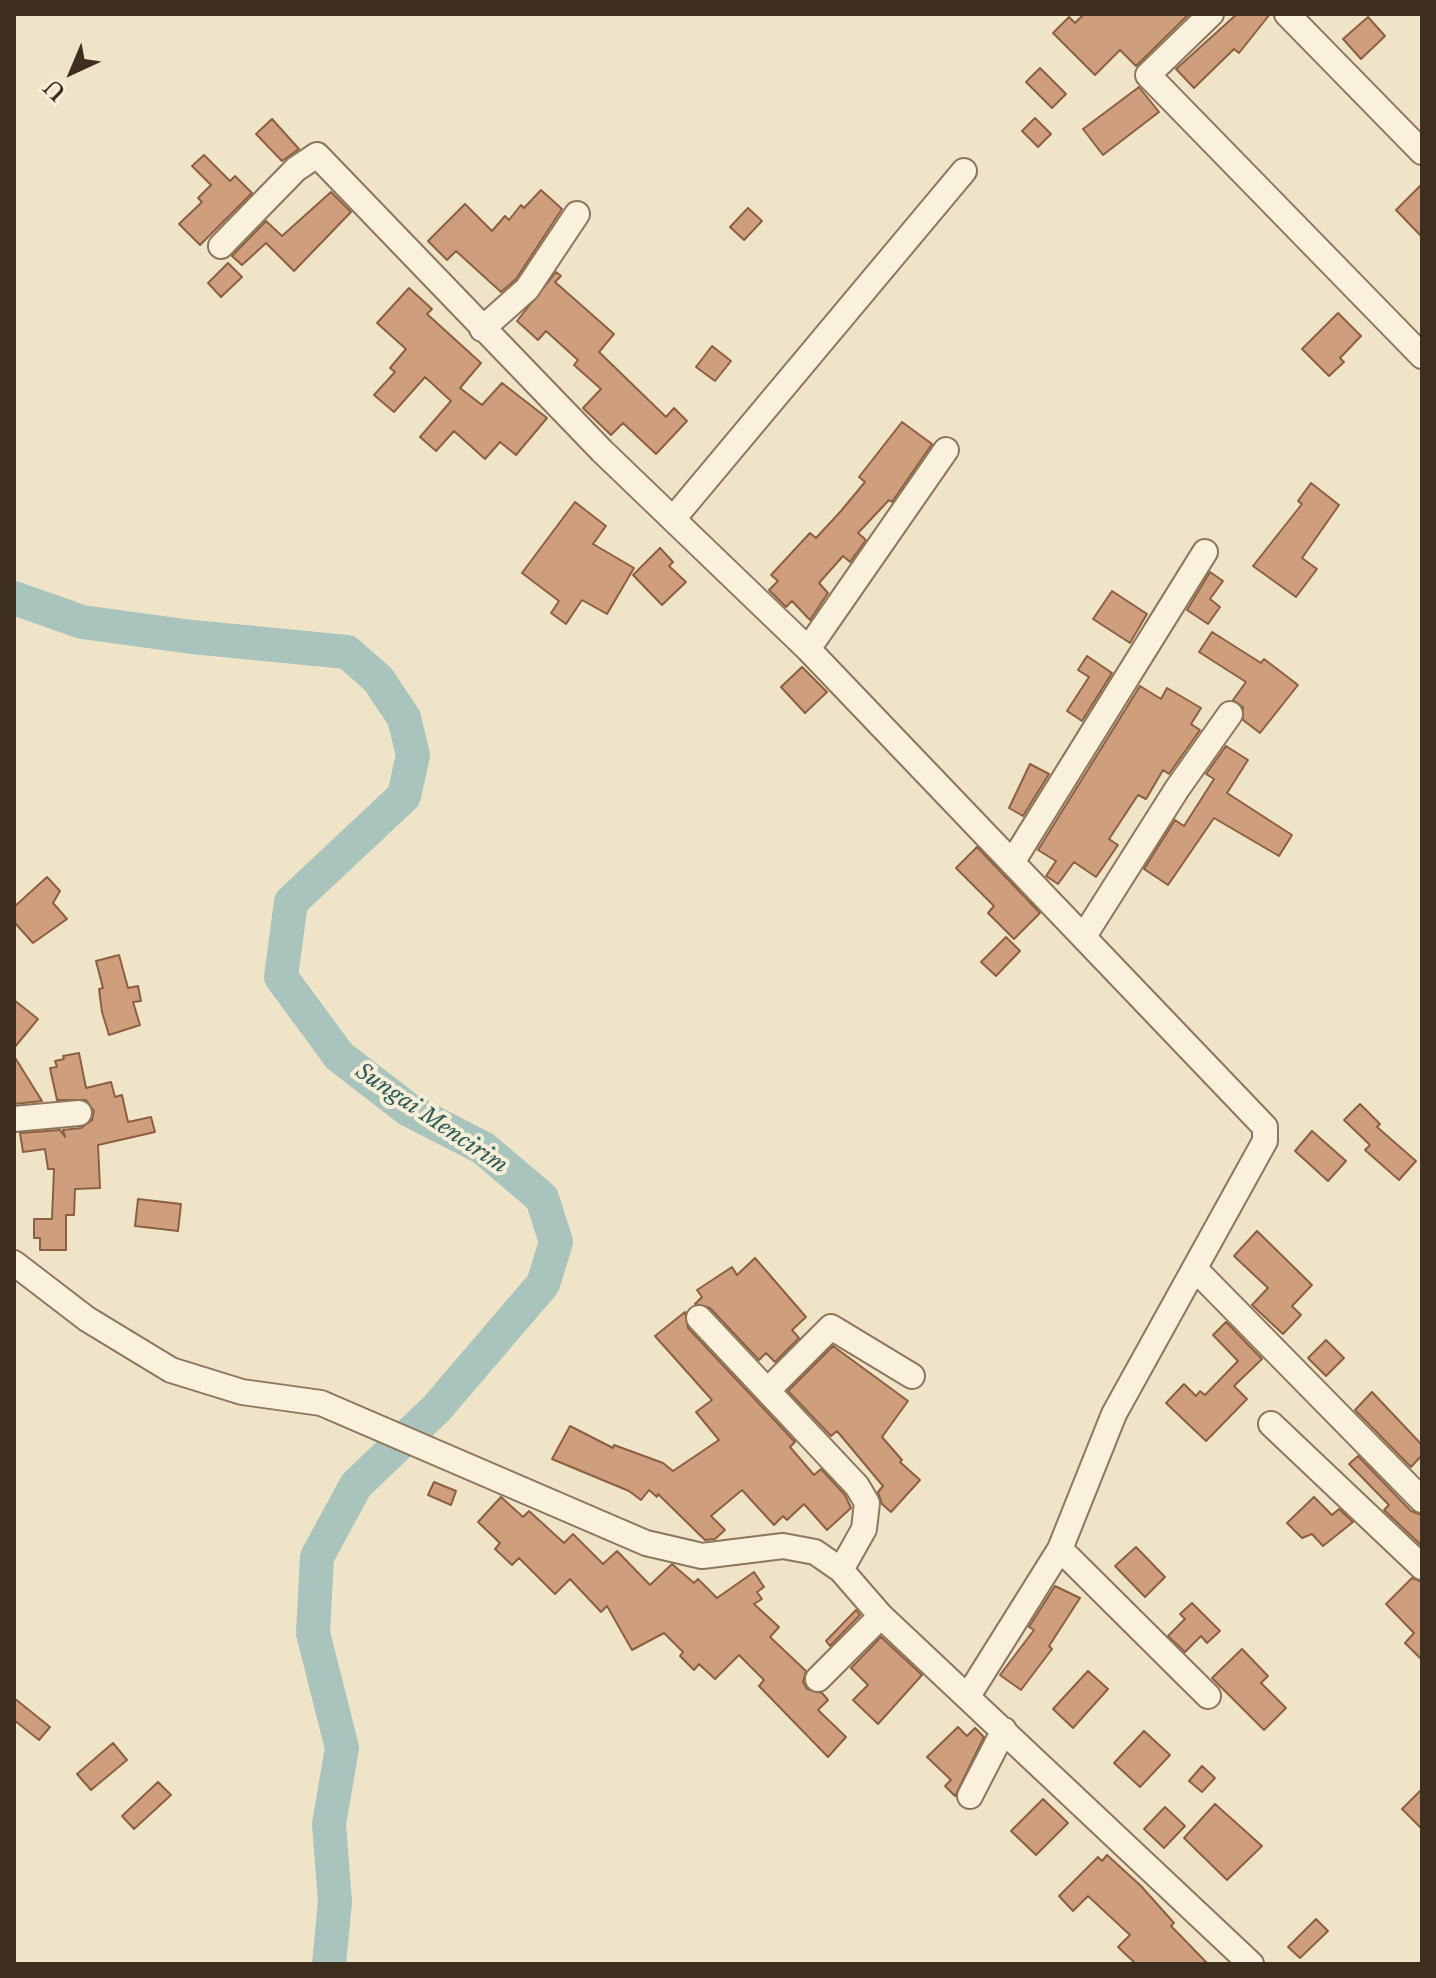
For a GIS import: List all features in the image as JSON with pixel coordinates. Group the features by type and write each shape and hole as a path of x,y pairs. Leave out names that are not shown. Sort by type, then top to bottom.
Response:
{"street":[{"path":"1211,14 1148,75 1422,356"},
{"path":"1287,14 1422,152"},
{"path":"221,246 296,169 317,155 482,329 808,649 1265,1127 1265,1141 1114,1414 1060,1549 968,1696"},
{"path":"673,519 964,171"},
{"path":"482,329 527,289 577,214"},
{"path":"808,649 946,450"},
{"path":"1013,861 1205,552"},
{"path":"1084,936 1177,789 1230,714"},
{"path":"14,1119 79,1113"},
{"path":"14,1263 98,1327 171,1370 242,1392 321,1403 459,1464 672,1551 702,1556 796,1547 815,1552 841,1570 881,1616 1251,1964"},
{"path":"1195,1269 1422,1500"},
{"path":"699,1318 769,1389 857,1486 867,1503 864,1529 841,1570"},
{"path":"769,1389 831,1327 912,1376"},
{"path":"1271,1424 1422,1567"},
{"path":"1060,1549 1208,1696"},
{"path":"818,1679 881,1616"},
{"path":"970,1796 1004,1730"}],"building":[{"path":"1084,14 1189,14 1136,66 1120,50 1095,75 1053,33 1069,17 1075,23"},
{"path":"1237,14 1270,14 1239,53 1234,49 1194,88 1176,69"},
{"path":"1368,17 1385,36 1361,59 1343,39"},
{"path":"1040,68 1066,94 1052,108 1026,82"},
{"path":"1139,87 1159,112 1103,155 1083,129"},
{"path":"1035,118 1051,134 1038,147 1022,131"},
{"path":"272,119 299,149 282,161 256,134"},
{"path":"204,155 230,181 235,176 252,193 200,245 179,224 202,202 198,198 211,185 192,166"},
{"path":"1422,184 1422,237 1396,210"},
{"path":"541,190 562,209 516,279 501,292 456,251 447,260 428,241 465,204 492,231 505,216 509,220 521,205 524,208"},
{"path":"331,192 351,212 294,271 266,243 242,265 232,256 266,221 282,236"},
{"path":"748,208 762,221 744,240 730,227"},
{"path":"228,263 242,277 221,297 208,283"},
{"path":"556,272 561,276 555,282 614,334 599,352 666,417 674,408 687,421 656,454 623,423 611,435 583,408 601,389 574,365 578,360 546,331 538,340 517,321"},
{"path":"409,288 432,309 427,314 481,363 460,388 482,405 502,383 547,418 516,455 500,442 485,459 454,431 436,451 420,437 451,401 425,377 394,412 374,395 395,372 390,368 406,349 377,323"},
{"path":"1338,313 1361,336 1340,358 1344,362 1329,376 1302,349"},
{"path":"712,346 731,361 715,381 696,367"},
{"path":"902,422 932,444 892,502 889,500 858,533 866,540 850,562 843,556 819,583 828,593 810,620 792,601 786,607 769,590 778,581 771,575 810,533 816,538 841,511 865,482 859,477"},
{"path":"1311,483 1339,505 1302,558 1317,569 1296,597 1253,566 1302,504 1298,501"},
{"path":"575,502 606,526 593,544 634,568 607,614 582,600 566,624 551,613 559,601 522,573"},
{"path":"660,548 673,562 669,566 686,582 662,605 633,575"},
{"path":"1210,572 1223,581 1210,599 1220,607 1208,624 1187,610"},
{"path":"1112,591 1147,614 1130,643 1093,619"},
{"path":"1212,632 1261,663 1264,659 1298,685 1260,733 1243,720 1243,707 1233,700 1246,682 1199,652"},
{"path":"1087,656 1112,673 1082,721 1067,711 1089,677 1078,670"},
{"path":"802,667 827,692 805,713 781,687"},
{"path":"1140,686 1161,699 1167,688 1201,708 1191,724 1200,730 1169,774 1163,770 1146,799 1138,795 1109,839 1118,845 1096,877 1074,862 1058,884 1046,876 1056,861 1038,850"},
{"path":"1226,746 1248,760 1227,793 1292,835 1279,856 1214,818 1168,885 1144,869 1175,820 1184,826 1214,779 1206,774"},
{"path":"1030,764 1049,774 1023,816 1009,808"},
{"path":"977,847 1040,913 1014,939 988,913 994,906 956,868"},
{"path":"47,877 60,891 53,903 67,919 33,943 14,922 14,907"},
{"path":"1006,937 1020,951 996,976 981,962"},
{"path":"119,955 128,988 138,986 141,1001 133,1002 140,1025 109,1035 102,1012 99,989 103,988 96,961"},
{"path":"14,1000 38,1019 14,1048"},
{"path":"79,1053 86,1088 111,1082 115,1097 122,1095 128,1122 151,1117 155,1132 98,1145 100,1188 75,1189 74,1215 66,1215 66,1250 40,1250 40,1238 34,1238 34,1219 52,1219 54,1169 48,1169 45,1149 23,1152 20,1133 60,1130 65,1137 63,1130 81,1128 92,1120 94,1111 86,1100 57,1100 50,1068 57,1067 55,1061 64,1059 63,1056"},
{"path":"14,1056 42,1101 14,1104"},
{"path":"1360,1104 1380,1124 1377,1127 1416,1161 1399,1180 1365,1150 1370,1145 1344,1120"},
{"path":"1312,1131 1346,1161 1328,1181 1295,1151"},
{"path":"138,1199 181,1204 178,1231 135,1226"},
{"path":"1257,1231 1312,1285 1292,1306 1301,1315 1283,1334 1252,1305 1268,1288 1234,1256"},
{"path":"755,1258 806,1317 792,1330 799,1338 775,1362 766,1353 759,1360 710,1308 695,1304 702,1297 697,1290 732,1267 737,1275"},
{"path":"685,1312 688,1328 795,1442 790,1447 814,1475 821,1469 845,1495 851,1508 827,1530 804,1504 787,1520 783,1516 774,1525 742,1490 711,1516 725,1530 715,1539 705,1540 658,1494 657,1497 649,1490 641,1500 629,1491 552,1459 570,1426 613,1448 614,1445 663,1463 673,1471 719,1440 696,1412 712,1400 655,1336"},
{"path":"1226,1322 1262,1359 1234,1386 1247,1399 1206,1441 1166,1403 1184,1384 1196,1396 1200,1391 1205,1395 1238,1361 1213,1335"},
{"path":"1326,1340 1344,1358 1326,1376 1308,1358"},
{"path":"833,1346 908,1401 882,1437 902,1460 900,1462 920,1480 891,1512 882,1504 878,1492 883,1486 837,1431 831,1436 788,1391"},
{"path":"1372,1392 1422,1445 1422,1455 1411,1467 1355,1410"},
{"path":"1358,1456 1411,1511 1422,1515 1422,1546 1384,1510 1389,1505 1349,1464"},
{"path":"434,1482 456,1491 451,1505 428,1495"},
{"path":"501,1497 523,1517 529,1511 564,1543 573,1534 603,1564 617,1551 650,1585 672,1564 694,1583 698,1579 717,1598 754,1572 764,1587 757,1592 762,1599 754,1604 779,1627 770,1637 806,1671 803,1682 807,1689 822,1693 828,1700 818,1710 846,1737 828,1757 759,1686 764,1680 739,1655 715,1679 699,1664 694,1670 680,1656 683,1652 664,1633 632,1650 607,1606 601,1612 570,1579 555,1594 519,1558 512,1565 495,1549 500,1543 478,1522"},
{"path":"1314,1497 1332,1515 1339,1509 1353,1522 1323,1546 1312,1534 1302,1538 1287,1523"},
{"path":"1136,1547 1165,1577 1145,1597 1115,1566"},
{"path":"1412,1578 1422,1582 1422,1660 1405,1643 1414,1633 1386,1604"},
{"path":"1055,1586 1080,1598 1049,1646 1052,1649 1021,1690 1000,1675 1034,1630 1029,1627"},
{"path":"1192,1603 1220,1631 1207,1643 1201,1636 1185,1652 1168,1636 1185,1619 1180,1614"},
{"path":"856,1610 860,1615 830,1646 826,1641"},
{"path":"881,1637 922,1675 878,1724 853,1700 868,1685 851,1668"},
{"path":"1242,1649 1268,1676 1261,1683 1286,1708 1264,1730 1212,1678"},
{"path":"1088,1671 1108,1689 1073,1728 1053,1709"},
{"path":"14,1698 50,1727 39,1740 14,1720"},
{"path":"958,1727 967,1736 975,1728 984,1737 955,1796 945,1786 951,1780 927,1757"},
{"path":"1144,1731 1170,1755 1140,1787 1114,1763"},
{"path":"113,1743 127,1760 91,1790 77,1774"},
{"path":"1202,1766 1215,1778 1202,1792 1189,1781"},
{"path":"158,1782 171,1795 134,1829 122,1816"},
{"path":"1422,1789 1422,1829 1402,1809"},
{"path":"1043,1799 1068,1823 1036,1855 1011,1831"},
{"path":"1215,1804 1262,1846 1227,1880 1184,1838"},
{"path":"1165,1807 1185,1826 1164,1848 1144,1829"},
{"path":"1107,1855 1141,1886 1174,1923 1171,1926 1208,1964 1136,1964 1118,1947 1130,1935 1088,1896 1073,1911 1059,1896 1098,1857 1102,1861"},
{"path":"1316,1919 1328,1931 1300,1958 1288,1947"}],"waterway":[{"name":"Sungai Mencirim","path":"14,598 82,622 192,637 347,652 378,679 404,718 413,755 404,796 291,902 281,977 339,1056 409,1110 483,1148 542,1198 556,1242 543,1284 436,1409 356,1485 317,1557 313,1633 342,1748 329,1824 335,1902 329,1964"}]}
